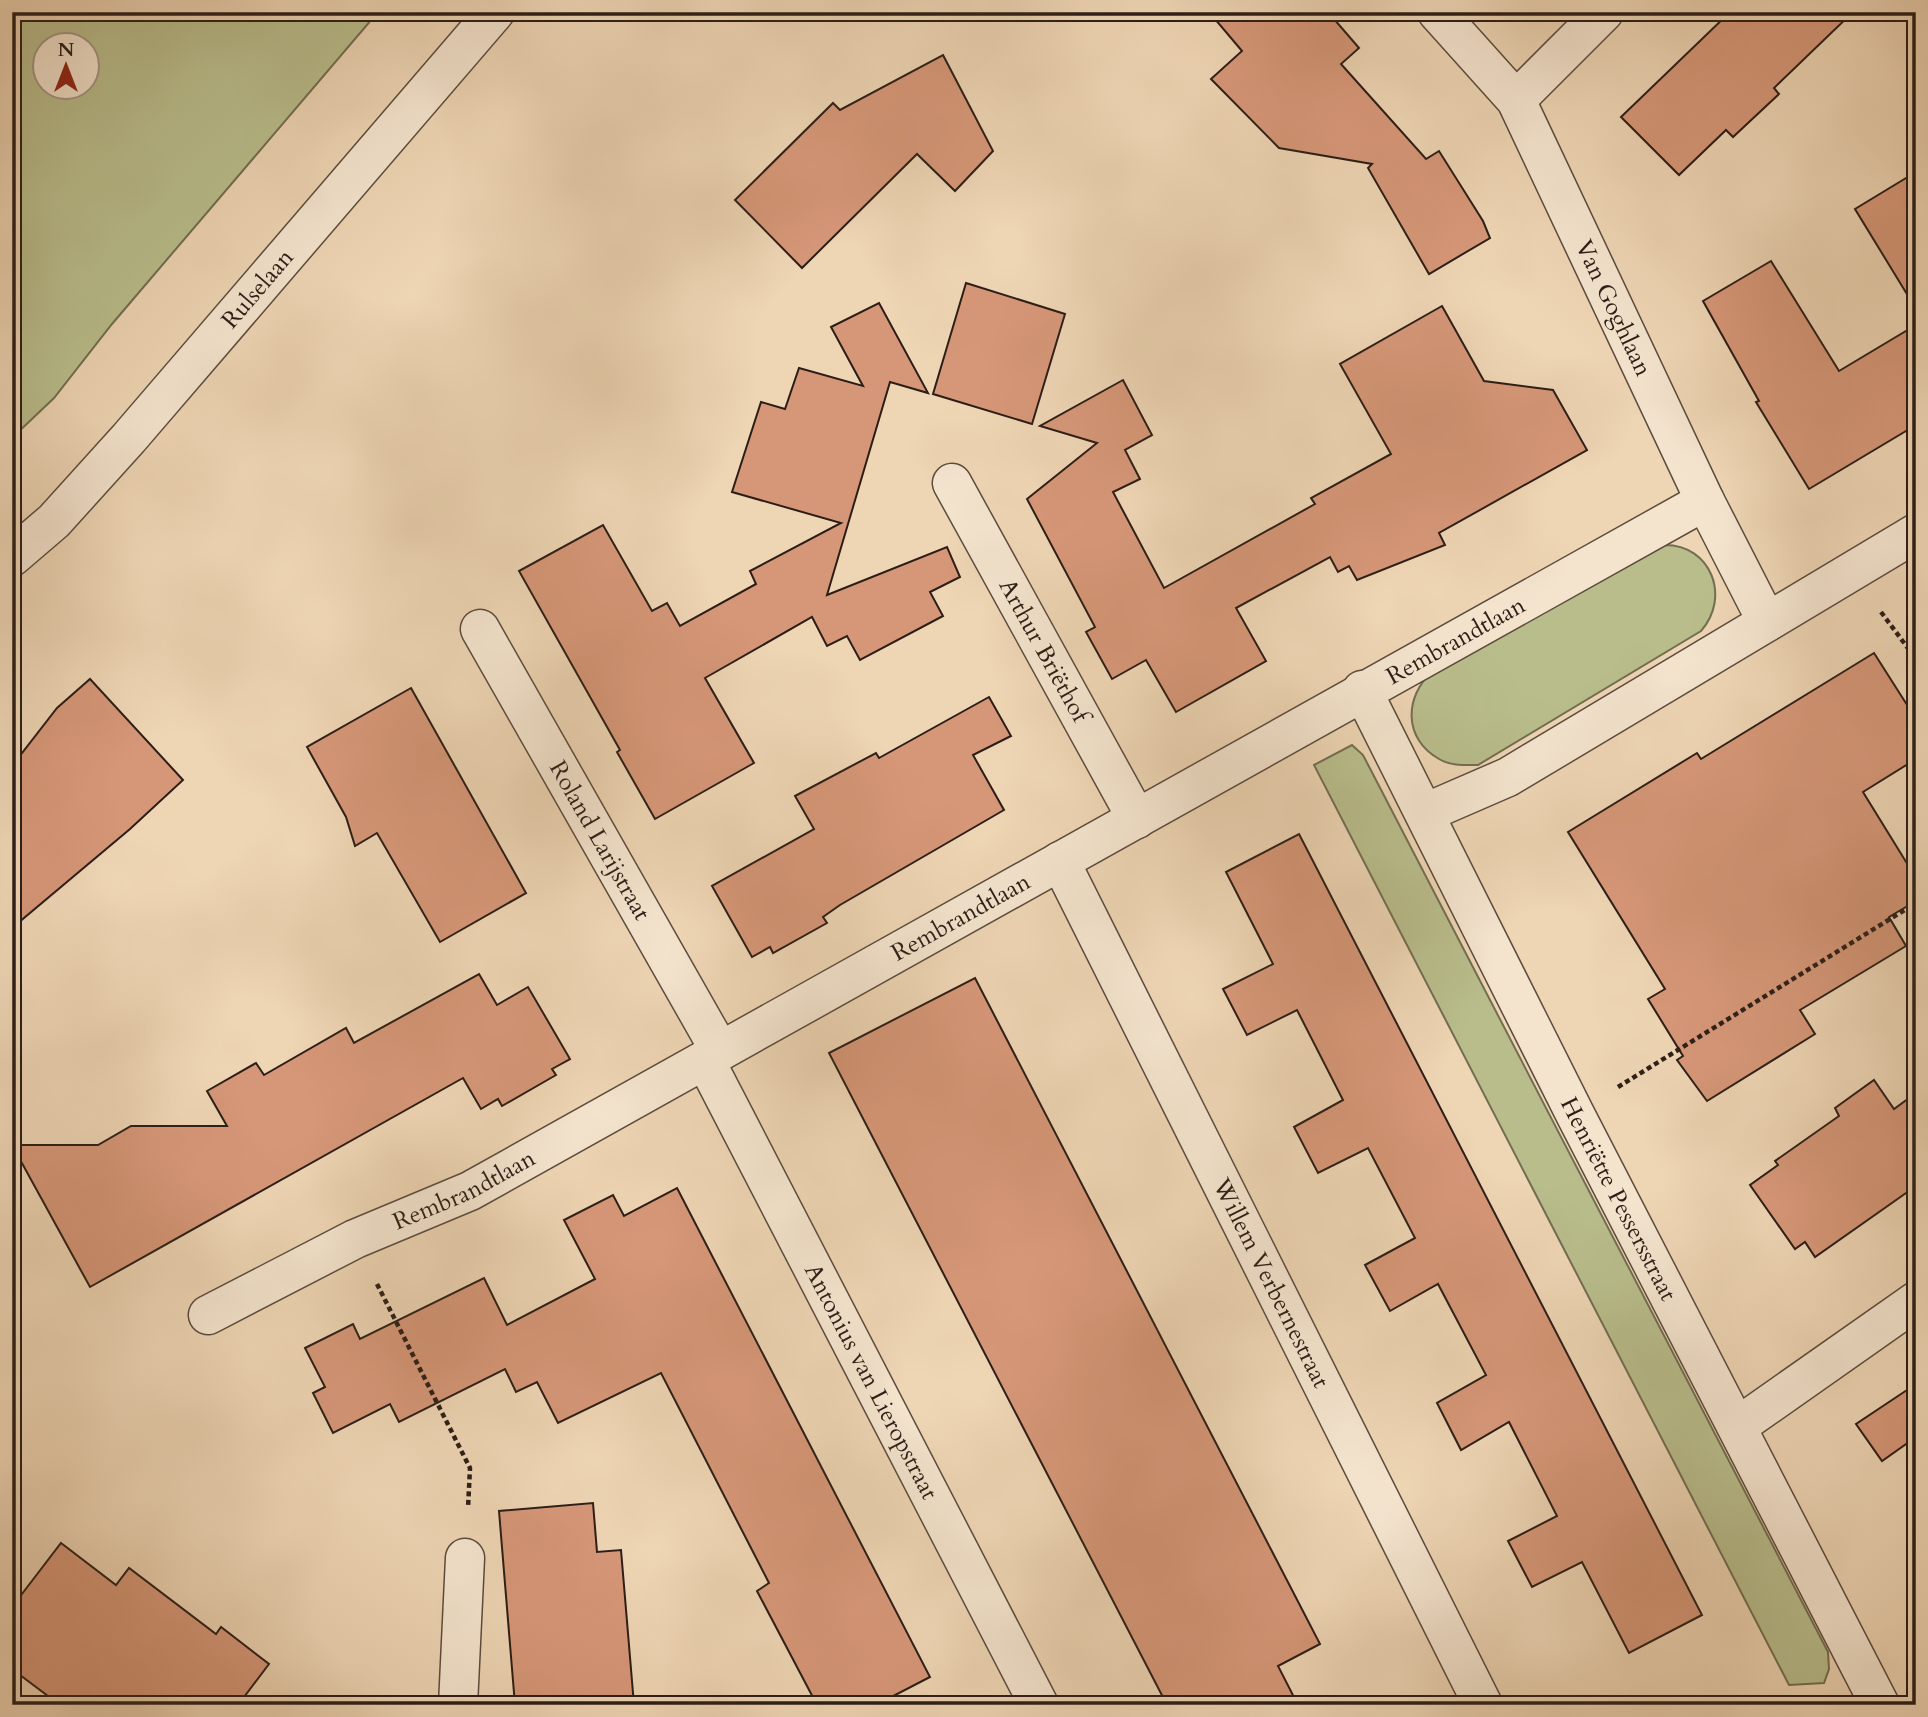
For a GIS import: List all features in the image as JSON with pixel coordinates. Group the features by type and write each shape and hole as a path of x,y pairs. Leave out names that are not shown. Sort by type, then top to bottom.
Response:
{"street":[{"name":"Rulselaan","path":"12,557 54,521 130,438 495,12"},
{"name":"Van Goghlaan","path":"1437,12 1516,100 1705,501 1767,622"},
{"path":"1516,100 1604,12"},
{"name":"Arthur Briëthof","path":"952,483 1137,819"},
{"name":"Rembrandtlaan","path":"208,1315 355,1239 470,1191 1705,501"},
{"path":"1425,813 1508,777 1916,533"},
{"name":"Roland Larijstraat","path":"480,629 713,1056"},
{"name":"Henriëtte Pessersstraat","path":"1363,690 1575,1114 1880,1705"},
{"name":"Willem Verbernestraat","path":"1060,861 1483,1705"},
{"name":"Antonius van Lieropstraat","path":"713,1056 1039,1705"},
{"path":"1738,1426 1916,1301"},
{"path":"458,1705 465,1558"}],"path":[{"path":"1851,571 1916,659"},
{"path":"1575,1114 1916,903"},
{"path":"355,1239 470,1468 465,1558"}],"green space":[{"path":"12,12 378,12 112,324 54,398 12,438"},
{"path":"1665,545 1681,547 1694,554 1705,563 1712,575 1714,603 1710,618 1701,631 1478,765 1448,763 1427,751 1414,729 1412,717 1417,692 1433,671"},
{"path":"1352,745 1363,755 1828,1652 1829,1669 1824,1683 1789,1685 1314,765"}],"building":[{"path":"1209,12 1328,12 1359,48 1341,64 1426,159 1439,151 1483,221 1490,238 1429,274 1368,168 1372,164 1279,148 1211,79 1242,51"},
{"path":"1730,12 1853,12 1774,88 1779,94 1733,137 1726,130 1679,175 1621,117"},
{"path":"943,55 993,151 955,191 917,154 802,268 735,200 833,103 840,110"},
{"path":"1916,172 1916,309 1855,209"},
{"path":"1771,261 1839,371 1916,325 1916,425 1809,489 1756,402 1759,401 1703,301"},
{"path":"966,283 1065,314 1032,424 933,394"},
{"path":"879,303 928,393 890,382 827,595 947,547 960,577 930,592 943,616 860,660 847,636 827,646 812,617 705,678 754,763 655,819 617,752 620,750 519,571 603,525 652,611 667,603 680,626 756,584 750,571 841,523 732,492 761,402 785,409 799,368 863,386 831,327"},
{"path":"1442,306 1484,381 1553,390 1587,450 1439,533 1445,545 1357,580 1349,566 1338,572 1330,557 1236,608 1266,661 1176,712 1146,660 1112,679 1086,632 1095,627 1027,499 1097,443 1040,426 1123,380 1152,435 1125,450 1140,479 1113,492 1164,588 1315,504 1311,498 1391,454 1340,364"},
{"path":"1874,653 1916,719 1916,759 1863,792 1916,878 1916,901 1889,917 1906,946 1800,1010 1815,1034 1707,1101 1677,1060 1683,1056 1648,999 1665,989 1568,832 1697,753 1701,759"},
{"path":"90,679 183,780 130,829 12,928 12,766 57,708"},
{"path":"411,688 526,893 440,942 377,833 355,846 346,817 307,747"},
{"path":"989,697 1011,736 973,755 1004,810 840,905 823,917 827,923 773,953 770,947 752,957 712,886 814,829 795,796 876,753 879,758"},
{"path":"1299,834 1702,1615 1629,1653 1582,1562 1532,1587 1508,1541 1557,1516 1509,1422 1461,1450 1437,1403 1486,1375 1438,1284 1390,1311 1365,1265 1415,1238 1368,1148 1318,1173 1294,1127 1343,1100 1297,1010 1247,1035 1223,989 1273,964 1226,872"},
{"path":"479,974 497,1005 528,987 570,1059 552,1069 556,1075 502,1106 498,1099 481,1109 463,1078 90,1287 12,1145 98,1145 131,1126 227,1126 207,1091 256,1063 264,1075 346,1028 354,1043"},
{"path":"975,978 1320,1644 1278,1666 1298,1705 1167,1705 829,1053"},
{"path":"1874,1080 1894,1109 1916,1093 1916,1186 1815,1257 1805,1242 1795,1249 1750,1185 1778,1165 1775,1161 1839,1116 1835,1108"},
{"path":"677,1188 930,1677 876,1705 817,1705 757,1591 769,1583 661,1373 558,1423 537,1382 516,1392 505,1369 399,1422 390,1404 333,1433 313,1393 325,1387 305,1348 353,1324 360,1339 484,1278 507,1325 595,1279 564,1220 613,1195 624,1216"},
{"path":"1916,1384 1916,1437 1882,1461 1856,1424"},
{"path":"593,1503 597,1552 621,1550 634,1705 515,1705 499,1511"},
{"path":"61,1543 116,1585 129,1568 216,1634 221,1627 269,1664 238,1705 60,1705 12,1669 12,1607"}]}
